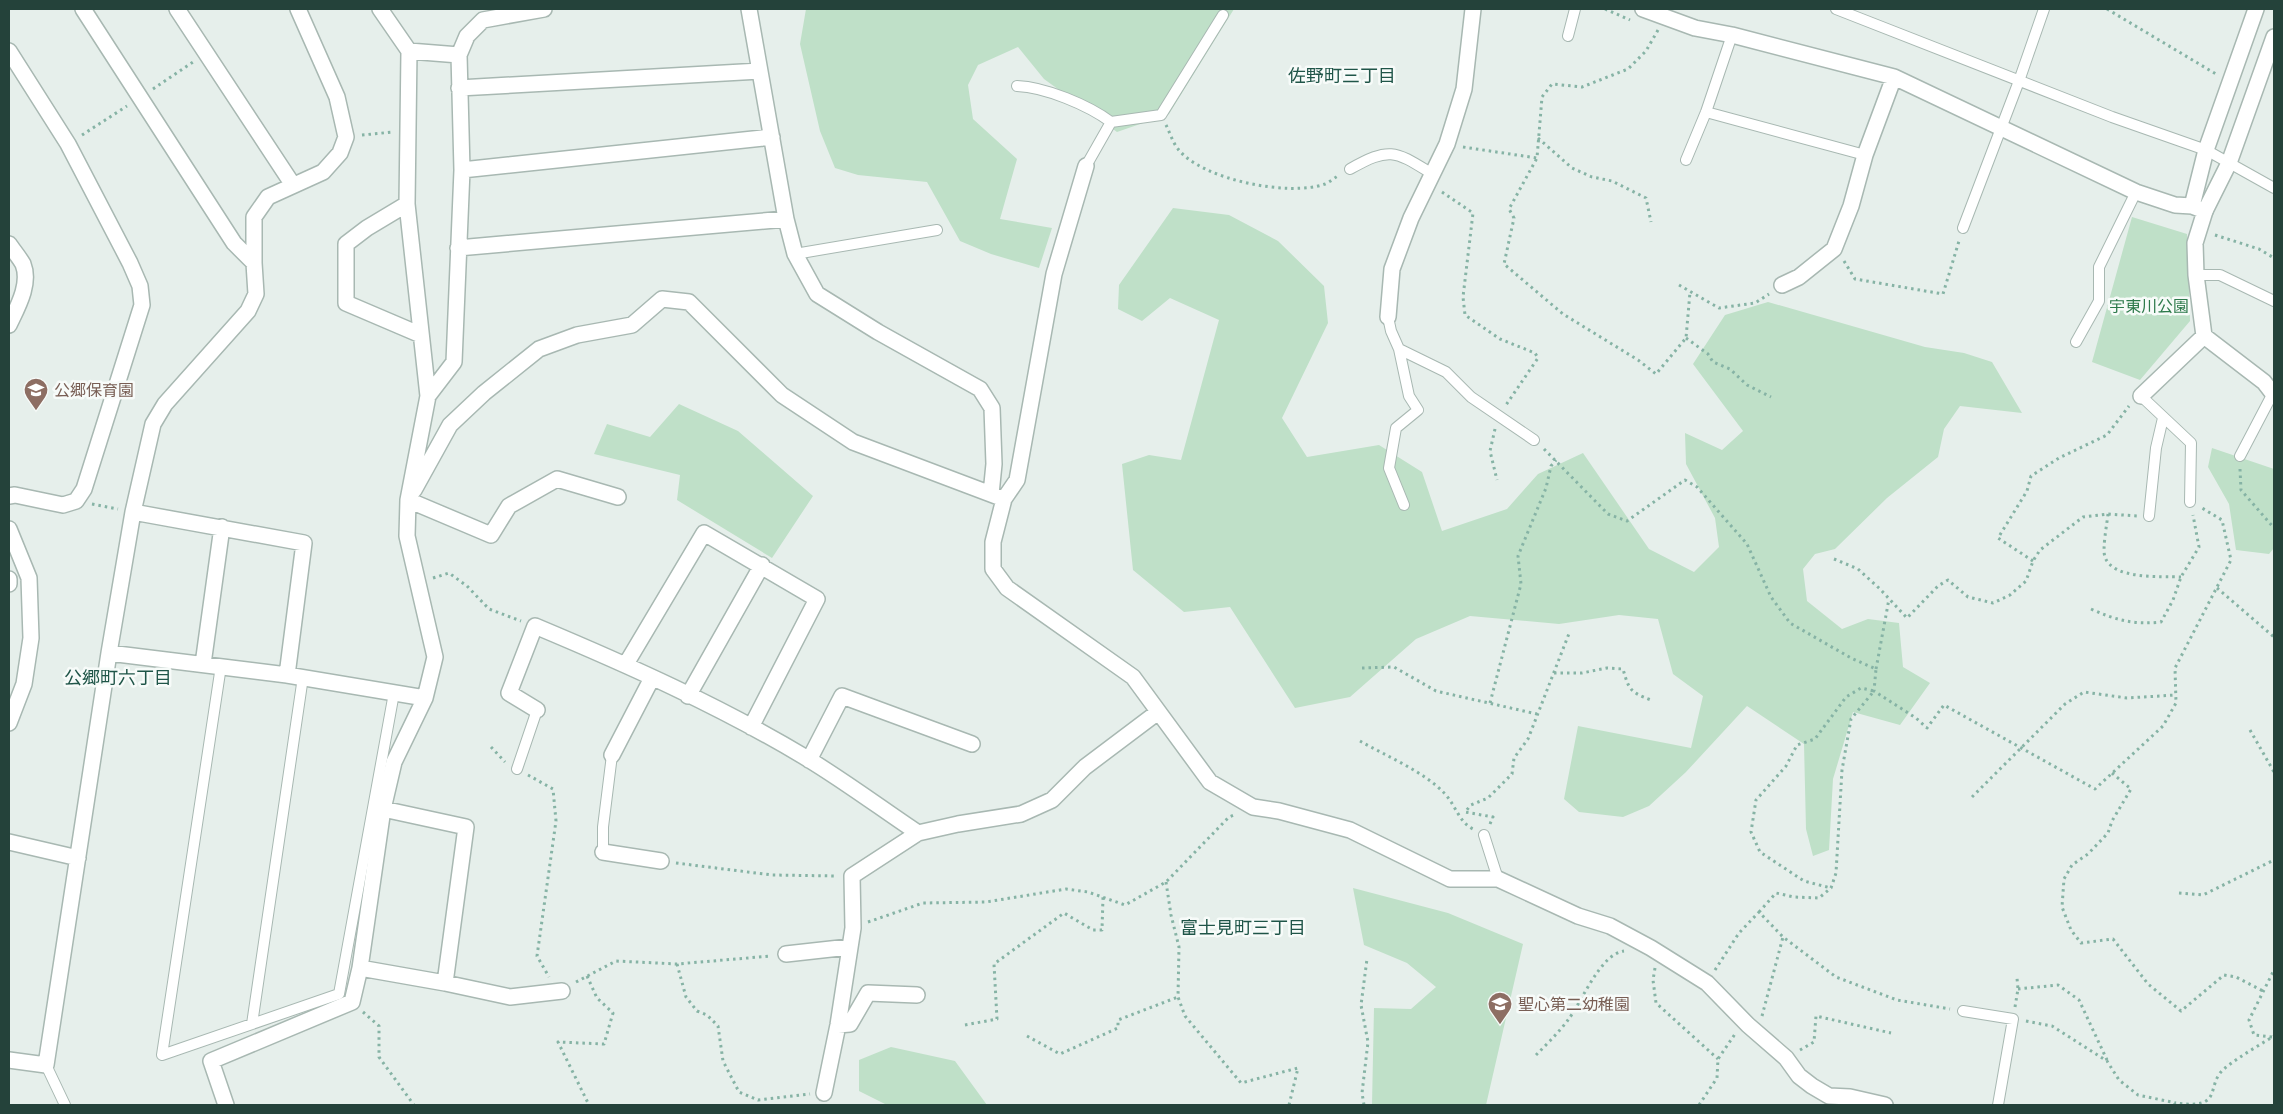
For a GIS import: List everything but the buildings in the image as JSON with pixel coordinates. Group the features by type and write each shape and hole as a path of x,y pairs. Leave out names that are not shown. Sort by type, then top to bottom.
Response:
{"street":[{"path":"83,9 234,243 254,262"},
{"path":"177,9 294,185"},
{"path":"9,1060 46,1065 133,512 153,424 170,399 248,311 256,294 254,217 268,197 323,172 340,153 346,136 337,97 298,9"},
{"path":"226,1105 211,1061 352,1002 360,968 383,809 394,762 425,698 436,657 407,536 408,500 428,396 407,204 406,130 409,51 380,9"},
{"path":"428,396 454,362 462,170 459,55 467,36 483,20 544,9"},
{"path":"749,9 786,219 795,254 817,294 878,332 980,390 992,408 997,497 993,569 1007,588 1134,677 1210,782 1253,807 1279,810 1350,830 1450,879 1498,879 1578,916 1610,926 1707,983 1753,1029 1786,1058 1799,1076 1829,1096 1850,1097 1885,1105"},
{"path":"1388,317 1392,269 1411,218 1432,179 1447,144 1464,89 1473,9"},
{"path":"1643,9 1695,28 1732,35 1894,77 2136,192 2175,205 2199,208"},
{"path":"2256,9 2206,150 2195,243 2196,275 2204,336 2264,382 2273,394"},
{"path":"2199,208 2229,163 2274,37"},
{"path":"409,51 459,55"},
{"path":"9,496 15,495 63,505 76,501 84,489 142,304 140,286 68,144 10,53"},
{"path":"459,88 760,70"},
{"path":"1782,285 1799,277 1834,249 1851,206 1866,155 1894,77"},
{"path":"462,170 772,137"},
{"path":"997,497 1016,480 1054,274 1086,166"},
{"path":"407,204 367,228 346,244 346,303 421,335"},
{"path":"458,248 786,219"},
{"path":"9,244 23,265 24,283 22,299 9,325"},
{"path":"408,500 450,425 484,393 539,349 577,335 632,325 662,299 689,302 782,395 853,442 997,497"},
{"path":"2141,396 2204,336"},
{"path":"408,500 491,535 509,506 557,479 618,496"},
{"path":"133,512 304,543 287,674"},
{"path":"203,664 222,527"},
{"path":"9,529 28,578 31,638 24,684 9,723"},
{"path":"626,664 704,533 762,565 817,599 751,727"},
{"path":"688,696 762,565"},
{"path":"9,579 9,584"},
{"path":"537,710 509,693 535,626 626,664 751,727 809,760 918,833"},
{"path":"110,653 287,674 425,698"},
{"path":"612,755 652,678"},
{"path":"809,760 842,696 972,744"},
{"path":"824,1093 838,1025 853,928 852,876 918,833 958,824 1021,814 1052,800 1085,768 1158,712"},
{"path":"383,809 466,827 445,983"},
{"path":"9,842 78,858"},
{"path":"603,852 661,861"},
{"path":"786,954 849,948"},
{"path":"360,968 510,997 563,983"},
{"path":"838,1025 850,1024 868,993 917,995"}],"lane":[{"path":"1568,36 1575,9"},
{"path":"1836,9 2112,117 2206,150 2274,188"},
{"path":"1964,228 2044,9"},
{"path":"1016,86 1033,86 1098,112 1111,122 1161,115 1223,14"},
{"path":"1686,160 1706,112 1732,35"},
{"path":"1706,112 1866,155"},
{"path":"1086,166 1111,122"},
{"path":"1350,169 1369,158 1390,153 1405,157 1432,179"},
{"path":"2076,342 2099,301 2098,267 2136,192"},
{"path":"795,254 937,230"},
{"path":"2196,275 2220,274 2274,301"},
{"path":"1388,317 1391,331 1399,349 1409,396 1418,410 1396,428 1389,468 1404,505"},
{"path":"1399,349 1446,372 1471,397 1534,440"},
{"path":"2240,456 2273,394"},
{"path":"2141,396 2191,443 2190,502"},
{"path":"2149,516 2156,448 2163,418"},
{"path":"221,666 162,1056 339,994 394,693"},
{"path":"252,1024 303,677"},
{"path":"517,769 537,710"},
{"path":"603,852 603,827 612,755"},
{"path":"1484,835 1498,879"},
{"path":"1963,1011 2012,1019 1998,1105"},
{"path":"46,1065 65,1105"}],"path":[{"path":"1605,9 1631,20"},
{"path":"2107,9 2230,82"},
{"path":"1662,17 1658,32 1646,51 1628,68 1582,87 1552,84 1542,97 1537,137 1537,158 1509,209 1514,218 1504,264 1563,314 1638,360 1656,374 1686,338 1690,292"},
{"path":"1649,28 1666,35"},
{"path":"1161,115 1178,150 1197,164 1221,176 1254,184 1306,188 1326,184 1350,169"},
{"path":"346,136 406,130"},
{"path":"1537,137 1572,168 1592,177 1612,181 1646,198 1651,222"},
{"path":"1447,144 1537,158"},
{"path":"1432,179 1473,212 1463,297 1465,315 1500,340 1536,353 1538,358 1499,416 1490,450 1496,480"},
{"path":"1834,249 1855,279 1944,294 1964,228"},
{"path":"2198,229 2259,249 2274,258"},
{"path":"1679,285 1719,308 1756,303 1782,285"},
{"path":"1686,338 1708,354 1713,362 1730,369 1747,384 1771,397"},
{"path":"2033,561 1998,538 2027,491 2031,476 2059,458 2107,435 2119,420"},
{"path":"1534,440 1608,514 1627,521 1686,480 1697,487 1747,544 1771,597 1790,623 1851,658 1876,669"},
{"path":"2240,456 2241,490 2274,528"},
{"path":"1490,704 1521,584 1518,556 1546,488 1551,466 1556,460"},
{"path":"76,501 133,512"},
{"path":"2091,609 2114,619 2146,623 2162,622 2173,600 2181,577 2199,547 2190,502"},
{"path":"1831,888 1804,881 1760,852 1751,832 1756,800 1786,766 1797,745 1816,739 1846,697 1861,688 1874,692 1916,718 1927,728 1944,705 2094,789 2163,726 2176,703 2176,668 2231,560 2222,520 2190,502"},
{"path":"2108,514 2104,556 2109,564 2124,574 2181,577"},
{"path":"1834,559 1858,569 1907,618 1938,586 1948,580 1968,597 1994,603 2010,595 2026,582 2033,561 2040,550 2083,516 2108,514 2149,516"},
{"path":"418,584 449,573 467,586 489,609 535,626"},
{"path":"2217,588 2274,637"},
{"path":"1707,983 1739,933 1776,893 1794,897 1820,898 1831,888 1836,874 1842,770 1851,719 1874,692 1876,669 1889,598"},
{"path":"1360,741 1430,781 1446,794 1465,825 1484,835 1493,817 1464,812 1471,805 1488,798 1512,774 1514,758 1528,739 1570,631"},
{"path":"1362,668 1394,667 1436,691 1537,714"},
{"path":"1554,673 1582,673 1607,668 1623,669 1627,685 1633,694 1651,700"},
{"path":"1972,797 2065,704 2084,692 2127,698 2176,695"},
{"path":"2250,730 2274,772"},
{"path":"491,747 506,763 553,789 556,820 537,956 549,977 563,983 577,982 616,961 677,964 786,954"},
{"path":"2112,773 2130,789 2112,821 2108,833 2088,854 2072,865 2064,879 2062,907 2071,930 2081,943 2113,940 2148,984 2181,1011 2224,975 2236,977 2263,990"},
{"path":"853,928 923,903 986,902 1066,889 1088,892 1125,905 1166,882 1229,817 1253,807"},
{"path":"2179,894 2203,895 2274,860"},
{"path":"661,861 772,875 852,876"},
{"path":"1166,882 1171,915 1179,947 1178,997 1185,1016 1240,1083 1298,1068 1289,1105"},
{"path":"965,1025 997,1019 994,964 1064,913 1093,930 1102,930 1103,897"},
{"path":"1759,912 1783,937 1836,977 1897,1000 1963,1011"},
{"path":"1699,1105 1716,1078 1718,1059 1735,1034 1753,1029 1783,937"},
{"path":"1536,1055 1568,1020 1606,961 1619,952 1655,951 1653,980 1656,1003 1718,1059"},
{"path":"1364,1105 1362,1093 1368,1042 1360,1005 1367,960"},
{"path":"677,964 686,997 697,1011 707,1015 718,1026 724,1061 739,1092 758,1100 824,1093"},
{"path":"2274,970 2248,1020 2254,1034 2274,1037"},
{"path":"588,976 597,998 613,1013 604,1044 558,1042 589,1105"},
{"path":"2017,978 2018,989 2012,1019 2052,1026 2107,1061"},
{"path":"563,983 577,982"},
{"path":"2018,989 2058,985 2078,1000 2107,1061 2120,1080 2138,1095 2175,1104 2205,1102 2213,1094 2224,1069 2274,1037"},
{"path":"1027,1036 1060,1054 1118,1028 1118,1020 1178,997"},
{"path":"352,1002 379,1026 379,1057 414,1105"},
{"path":"1786,1058 1814,1042 1816,1016 1891,1033"}],"green space":[{"path":"806,9 1234,9 1169,114 1117,132 1044,79 1018,47 978,65 968,85 973,119 1017,159 1000,219 1052,228 1039,268 991,254 960,241 927,182 858,175 835,168 820,131 800,44"},
{"path":"1173,208 1229,215 1278,241 1324,286 1328,323 1282,418 1307,457 1379,445 1422,472 1442,531 1507,509 1538,474 1583,453 1649,549 1694,572 1719,547 1715,518 1686,464 1685,433 1722,450 1743,431 1693,364 1725,315 1768,302 1925,347 1964,353 1992,362 2022,413 1960,406 1944,429 1938,457 1887,498 1835,549 1815,554 1803,569 1807,601 1842,629 1868,619 1899,623 1903,667 1930,683 1900,725 1853,712 1833,779 1829,850 1813,856 1806,829 1804,744 1747,706 1686,772 1649,806 1623,817 1579,812 1564,799 1578,726 1691,748 1703,696 1673,674 1658,619 1619,615 1559,624 1470,616 1416,639 1350,697 1295,708 1230,607 1184,612 1133,570 1122,464 1149,455 1181,460 1219,320 1170,298 1142,321 1118,309 1119,285"},
{"name":"宇東川公園","path":"2132,217 2187,234 2190,321 2140,380 2092,362"},
{"path":"679,404 738,431 813,496 772,558 677,500 680,475 594,454 607,424 650,437"},
{"path":"2212,448 2274,469 2274,548 2269,554 2236,550 2229,504 2208,467"},
{"path":"1353,888 1448,913 1523,944 1486,1105 1372,1105 1374,1008 1411,1009 1436,987 1407,963 1364,945"},
{"path":"891,1047 955,1061 987,1105 887,1105 859,1091 859,1060"}],"place":[{"name":"公郷保育園","path":"36,411"},
{"name":"聖心第二幼稚園","path":"1500,1025"}],"district":[{"name":"佐野町三丁目","path":"1342,76"},
{"name":"公郷町六丁目","path":"118,678"},
{"name":"富士見町三丁目","path":"1243,928"}]}
